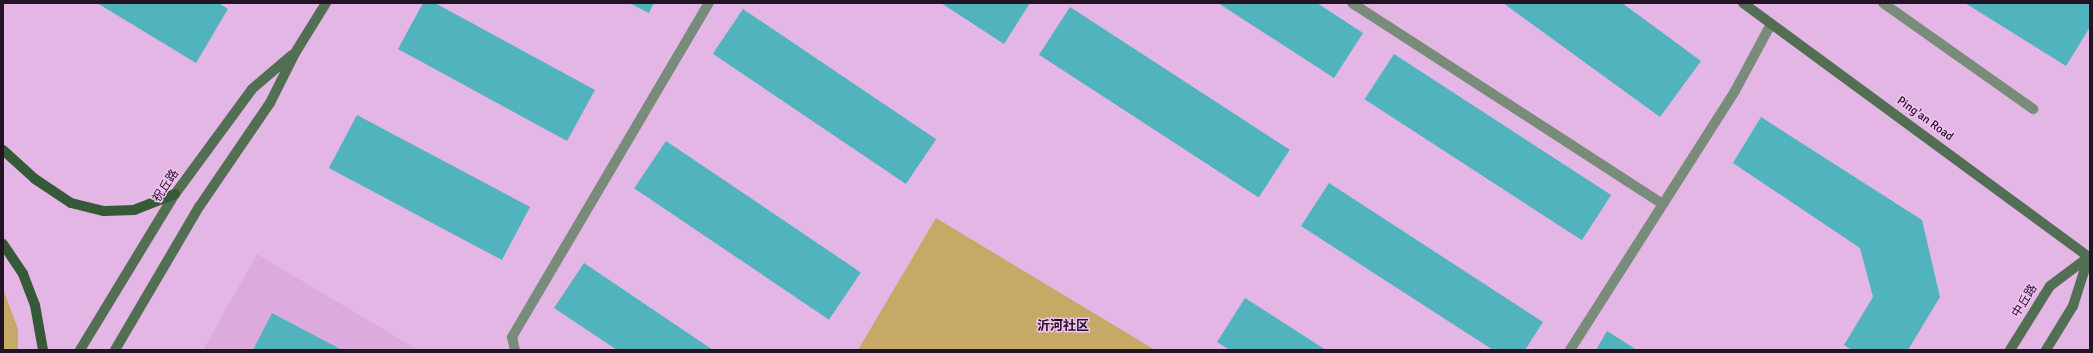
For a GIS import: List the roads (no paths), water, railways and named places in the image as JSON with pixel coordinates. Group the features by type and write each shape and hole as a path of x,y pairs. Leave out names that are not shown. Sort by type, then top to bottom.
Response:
{"main road":[{"path":"3,150 35,178 77,204 104,211 134,210 175,194"},
{"path":"3,244 23,274 35,305 43,350"}],"street":[{"name":"祝丘路","path":"115,350 199,207 270,103 295,53 326,3"},
{"path":"515,350 512,337 709,3"},
{"path":"1352,3 1663,204"},
{"name":"Ping'an Road","path":"1743,3 2090,256"},
{"path":"1882,3 2033,109"},
{"path":"1570,350 1734,91 1771,24"},
{"name":"祝丘路","path":"80,350 175,194 252,88 295,53"},
{"path":"2046,350 2073,306 2090,256"},
{"name":"中丘路","path":"2010,350 2050,286 2090,256"}],"district":[{"name":"沂河社区","path":"1063,326"}]}
